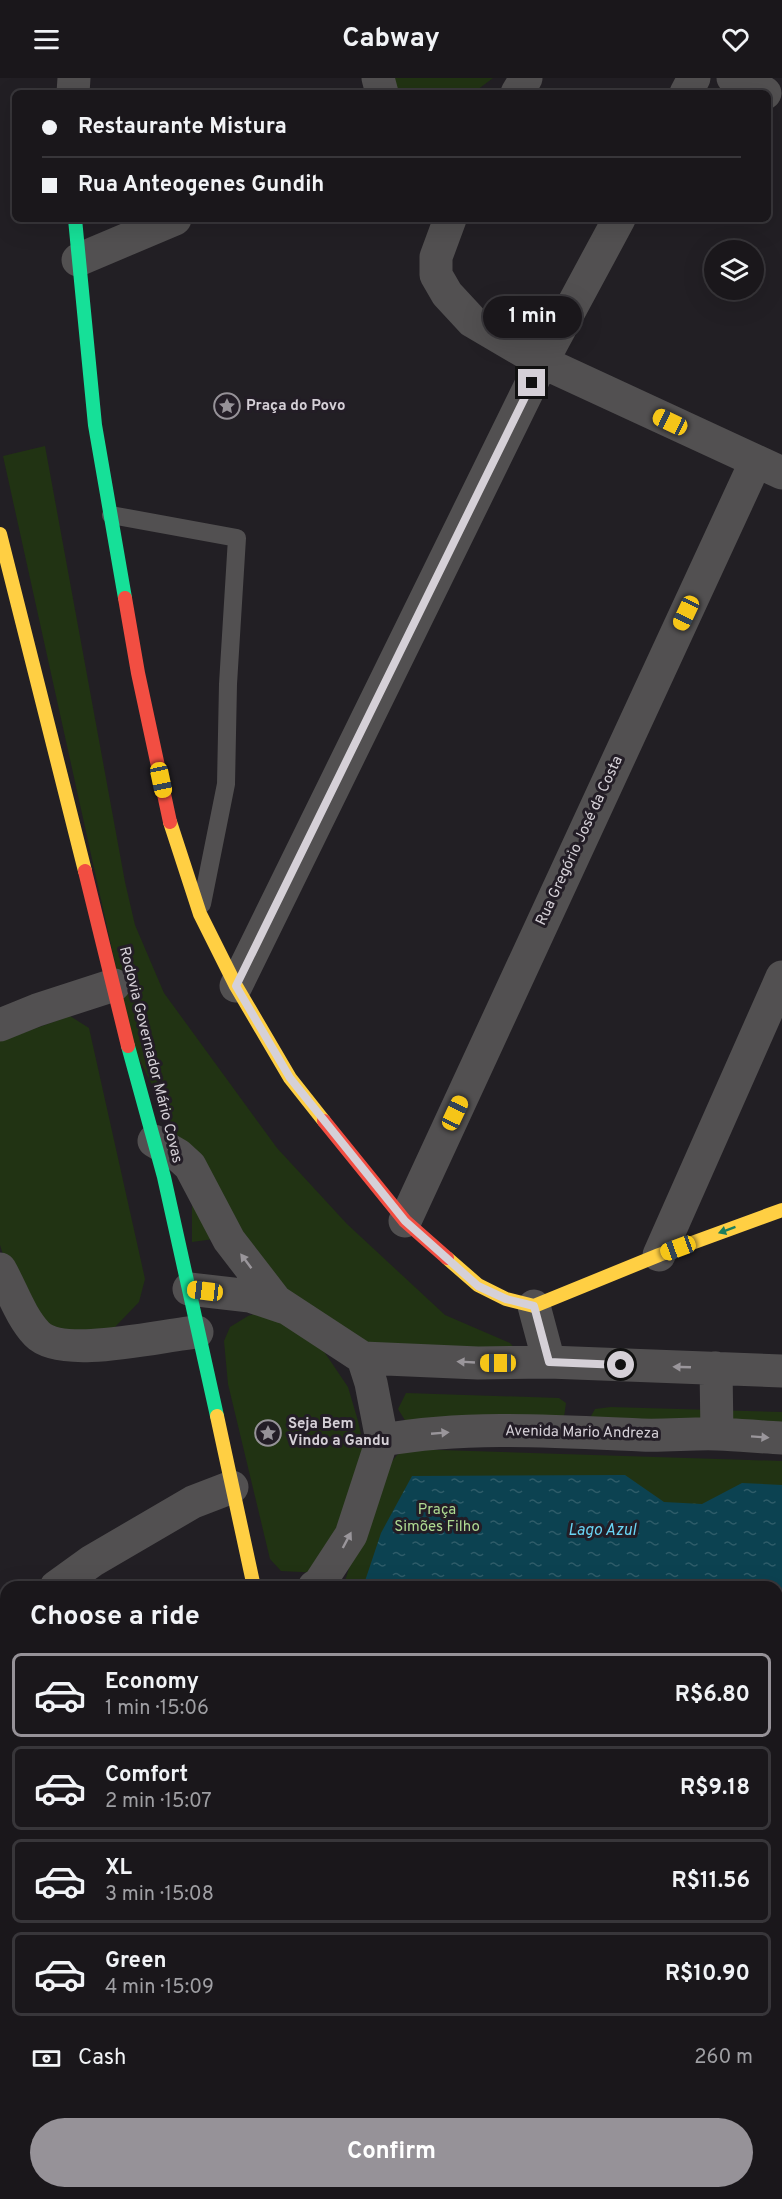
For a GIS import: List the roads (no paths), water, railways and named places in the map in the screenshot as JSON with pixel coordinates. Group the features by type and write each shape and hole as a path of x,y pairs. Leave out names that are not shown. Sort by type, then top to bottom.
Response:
{"main road":[{"path":"75,222 95,425 138,673 170,823 200,914 236,986 290,1078 405,1221 478,1286 506,1299 534,1306 659,1255 782,1210"},
{"name":"Rodovia Governador Mário Covas","path":"0,534 137,1081 164,1177 253,1581"}],"street":[{"path":"733,78 758,90"},
{"path":"78,260 168,222"},
{"path":"449,222 435,257 436,275 447,294 472,321 542,362 769,467"},
{"path":"236,986 542,362 617,222"},
{"name":"Rua Gregório José da Costa","path":"405,1221 769,467"},
{"path":"659,1255 782,977"},
{"path":"0,1025 37,1010 114,985"},
{"path":"154,1141 178,1155 190,1166 230,1240 283,1307"},
{"path":"0,1269 26,1317 39,1335 61,1345 97,1346 197,1332"},
{"path":"189,1289 250,1296 283,1307 363,1358 782,1371"},
{"path":"534,1306 549,1362"},
{"path":"321,1581 351,1535 382,1440 371,1383 363,1358"},
{"path":"716,1368 717,1434"},
{"name":"Avenida Mario Andreza","path":"382,1440 470,1430 646,1435 717,1434 782,1438"},
{"path":"64,1581 92,1561 193,1502 232,1487"}],"lane":[{"path":"111,515 237,538 228,684 226,784 200,914"}],"water":[{"name":"Lago Azul","path":"625,1475 664,1502 702,1504 742,1483 782,1485 782,1581 365,1581 381,1533 412,1476"}],"place":[{"name":"Praça do Povo","path":"227,406"},
{"name":"Seja Bem Vindo a Gandu","path":"268,1433"}],"park label":[{"name":"Praça Simões Filho","path":"437,1518"}]}
